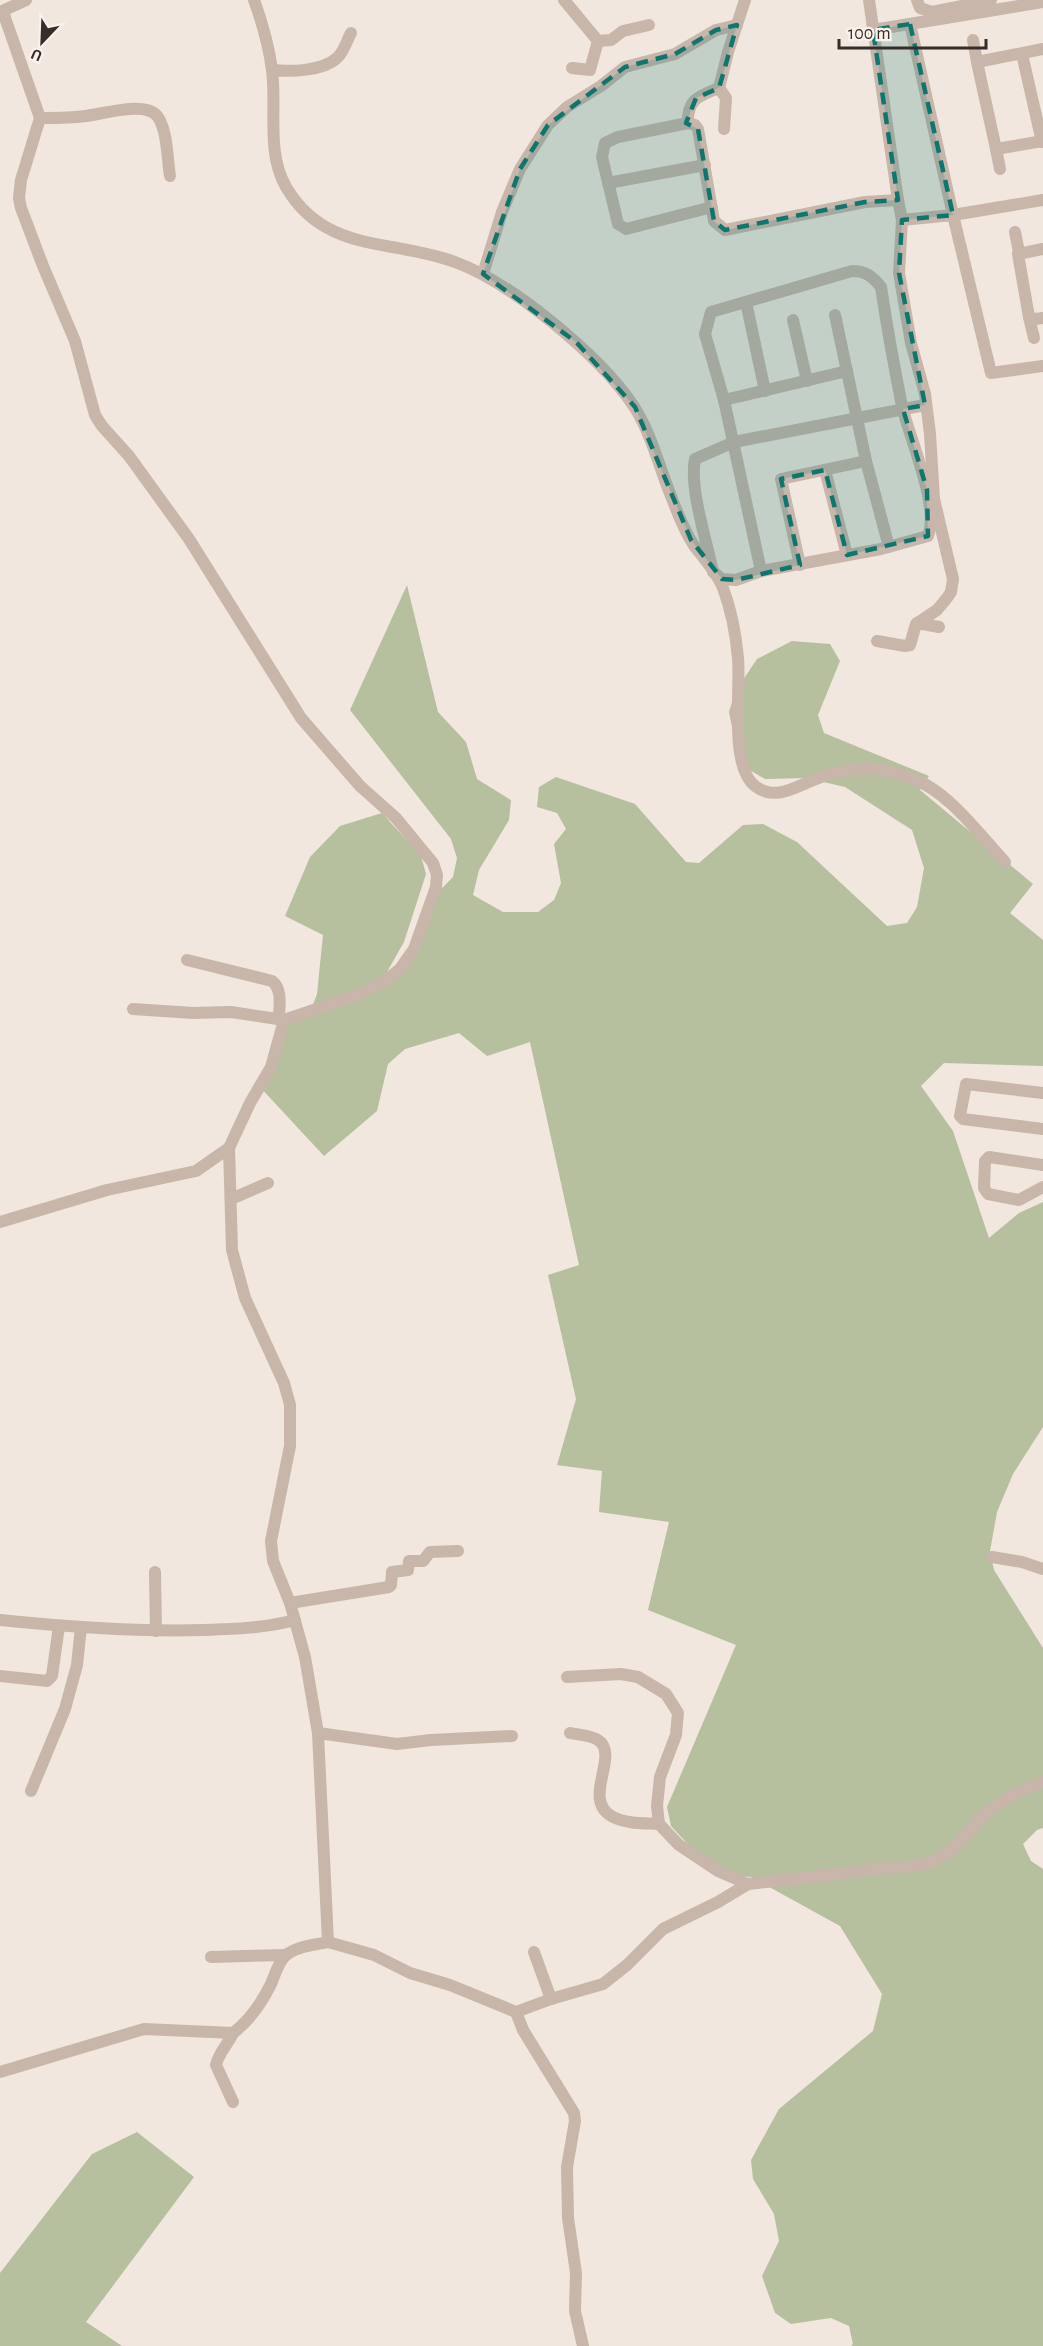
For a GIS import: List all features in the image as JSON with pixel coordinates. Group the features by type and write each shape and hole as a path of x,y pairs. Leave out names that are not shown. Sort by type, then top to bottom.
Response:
{"street":[{"path":"26,0 1,12 40,117 21,180 21,208 75,341 95,415 129,456 189,539 301,717 360,786 396,818 433,863 437,875 436,887 414,949 400,969 385,981 355,996 281,1020 231,1012 193,1013 133,1009"},
{"path":"254,0 272,70 276,155 280,172 295,200 326,228 348,238 454,261 483,274 576,342 593,358 635,407 691,540 722,585 738,658 740,749 745,775 756,786 771,794 795,789 818,778 868,768 915,779 946,799 1005,862"},
{"path":"564,0 597,41 594,62 590,70 572,68"},
{"path":"719,88 745,0"},
{"path":"869,0 902,220 899,273 911,343 925,394 934,499 953,579 951,592 947,598 936,610 917,623 909,646 877,641"},
{"path":"917,0 920,8 927,12 965,2 991,0"},
{"path":"873,30 1043,2"},
{"path":"910,24 991,373 1043,366"},
{"path":"597,41 611,40 623,31 649,25"},
{"path":"483,274 502,212 520,169 548,124 567,107 625,68 675,54 716,30 737,25"},
{"path":"272,70 304,70 330,62 340,55 351,33"},
{"path":"973,40 1000,169"},
{"path":"977,62 1043,49"},
{"path":"996,149 1042,141 1022,54"},
{"path":"688,123 689,108 696,98 719,88"},
{"path":"719,88 726,98 724,129"},
{"path":"40,117 86,116 139,109 152,112 161,126 170,176"},
{"path":"712,207 626,229 618,224 602,157 604,143 618,137 688,123 695,125 698,129 705,165 712,207 714,221 726,230 865,202 898,200"},
{"path":"608,183 705,165"},
{"path":"902,220 953,215 1043,200"},
{"path":"1015,232 1034,338"},
{"path":"1019,252 1043,249"},
{"path":"761,571 734,442 705,334 711,312 852,271 863,271 873,277 881,287 903,409 927,490 931,521 928,536 889,547 761,571 736,580 722,579 713,572 695,487 693,469 695,459 734,442 857,417 903,409 925,405"},
{"path":"746,302 765,391"},
{"path":"835,315 866,460 889,547"},
{"path":"1029,317 1043,318"},
{"path":"794,320 807,381"},
{"path":"724,400 847,371"},
{"path":"800,565 781,479 866,460"},
{"path":"825,470 847,555"},
{"path":"917,623 939,627"},
{"path":"187,960 272,981 278,986 279,992 281,1020 271,1067 250,1103 230,1148 232,1251 248,1306 284,1383 290,1405 290,1446 271,1541 273,1561 295,1620 318,1733 328,1942"},
{"path":"1043,1093 966,1084 960,1109 960,1116 963,1119 1043,1129"},
{"path":"0,1222 107,1190 196,1171 230,1148"},
{"path":"1043,1165 989,1157 985,1161 984,1188 988,1194 1019,1200 1043,1187"},
{"path":"231,1199 268,1183"},
{"path":"290,1603 389,1587 392,1572 408,1570 409,1561 423,1561 430,1552 458,1551"},
{"path":"992,1557 1022,1562 1043,1569"},
{"path":"155,1572 156,1631"},
{"path":"0,1620 59,1626 156,1631 233,1629 278,1625 295,1620"},
{"path":"0,1676 47,1681 52,1676 59,1626"},
{"path":"32,1791 65,1709 76,1665 81,1627"},
{"path":"567,1677 621,1674 638,1677 666,1694 678,1713 676,1735 660,1777 657,1806 660,1824 679,1845 698,1858 718,1871 748,1884"},
{"path":"52,1676 72,1683"},
{"path":"318,1733 397,1744 512,1736"},
{"path":"570,1733 598,1740 604,1747 606,1756 599,1793 602,1808 610,1816 619,1820 660,1824"},
{"path":"516,2013 551,1999 603,1984 627,1965 663,1929 718,1902 748,1884 928,1864 954,1849 985,1813 1016,1793 1043,1782"},
{"path":"211,1957 286,1955 299,1949 328,1942 374,1955 410,1973 450,1985 516,2013 523,2030 574,2113 575,2121 567,2167 568,2218 576,2273 575,2312 583,2346"},
{"path":"534,1952 551,1999"},
{"path":"233,2102 216,2065 218,2057 227,2046 233,2033 245,2024 286,1955"},
{"path":"0,2072 144,2029 233,2033"}],"highlighted area":[{"path":"910,24 953,215 902,220 899,273 925,405 903,409 927,490 928,536 847,555 825,470 781,479 800,565 736,580 722,579 691,540 635,407 576,342 483,274 520,169 548,125 625,67 675,54 716,30 737,25 719,88 696,98 686,123 698,129 714,221 725,230 865,202 898,200 873,30"}],"green space":[{"path":"407,585 438,712 466,742 477,779 511,800 509,820 479,870 473,895 503,912 538,912 554,900 561,883 554,844 566,829 557,813 537,807 539,787 556,777 635,804 686,862 699,863 743,825 763,824 797,842 887,926 907,923 917,907 924,868 912,830 845,787 806,778 765,779 748,769 737,752 729,712 735,692 757,659 792,641 830,644 840,661 818,715 824,733 929,776 920,790 1033,884 1010,913 1043,940 1043,1066 944,1063 921,1086 953,1131 989,1238 1019,1213 1043,1202 1043,1427 1013,1474 997,1512 990,1551 994,1570 1043,1648 1043,1828 1037,1830 1023,1844 1031,1861 1043,1869 1043,2346 851,2346 853,2344 849,2326 831,2318 791,2324 775,2313 762,2276 779,2241 774,2214 753,2179 751,2160 779,2109 873,2031 882,1994 840,1926 751,1877 731,1875 698,1855 671,1826 667,1807 736,1645 648,1610 669,1522 599,1512 602,1471 557,1465 576,1399 548,1275 579,1265 530,1042 487,1056 459,1033 405,1049 388,1064 377,1111 324,1156 259,1086 285,1021 311,1010 317,994 323,935 285,916 310,857 340,826 382,813 421,856 426,874 404,942 379,986 409,965 439,891 453,877 457,858 451,839 350,710"},
{"path":"137,2132 194,2177 86,2322 122,2346 0,2346 0,2273 92,2154"}]}
